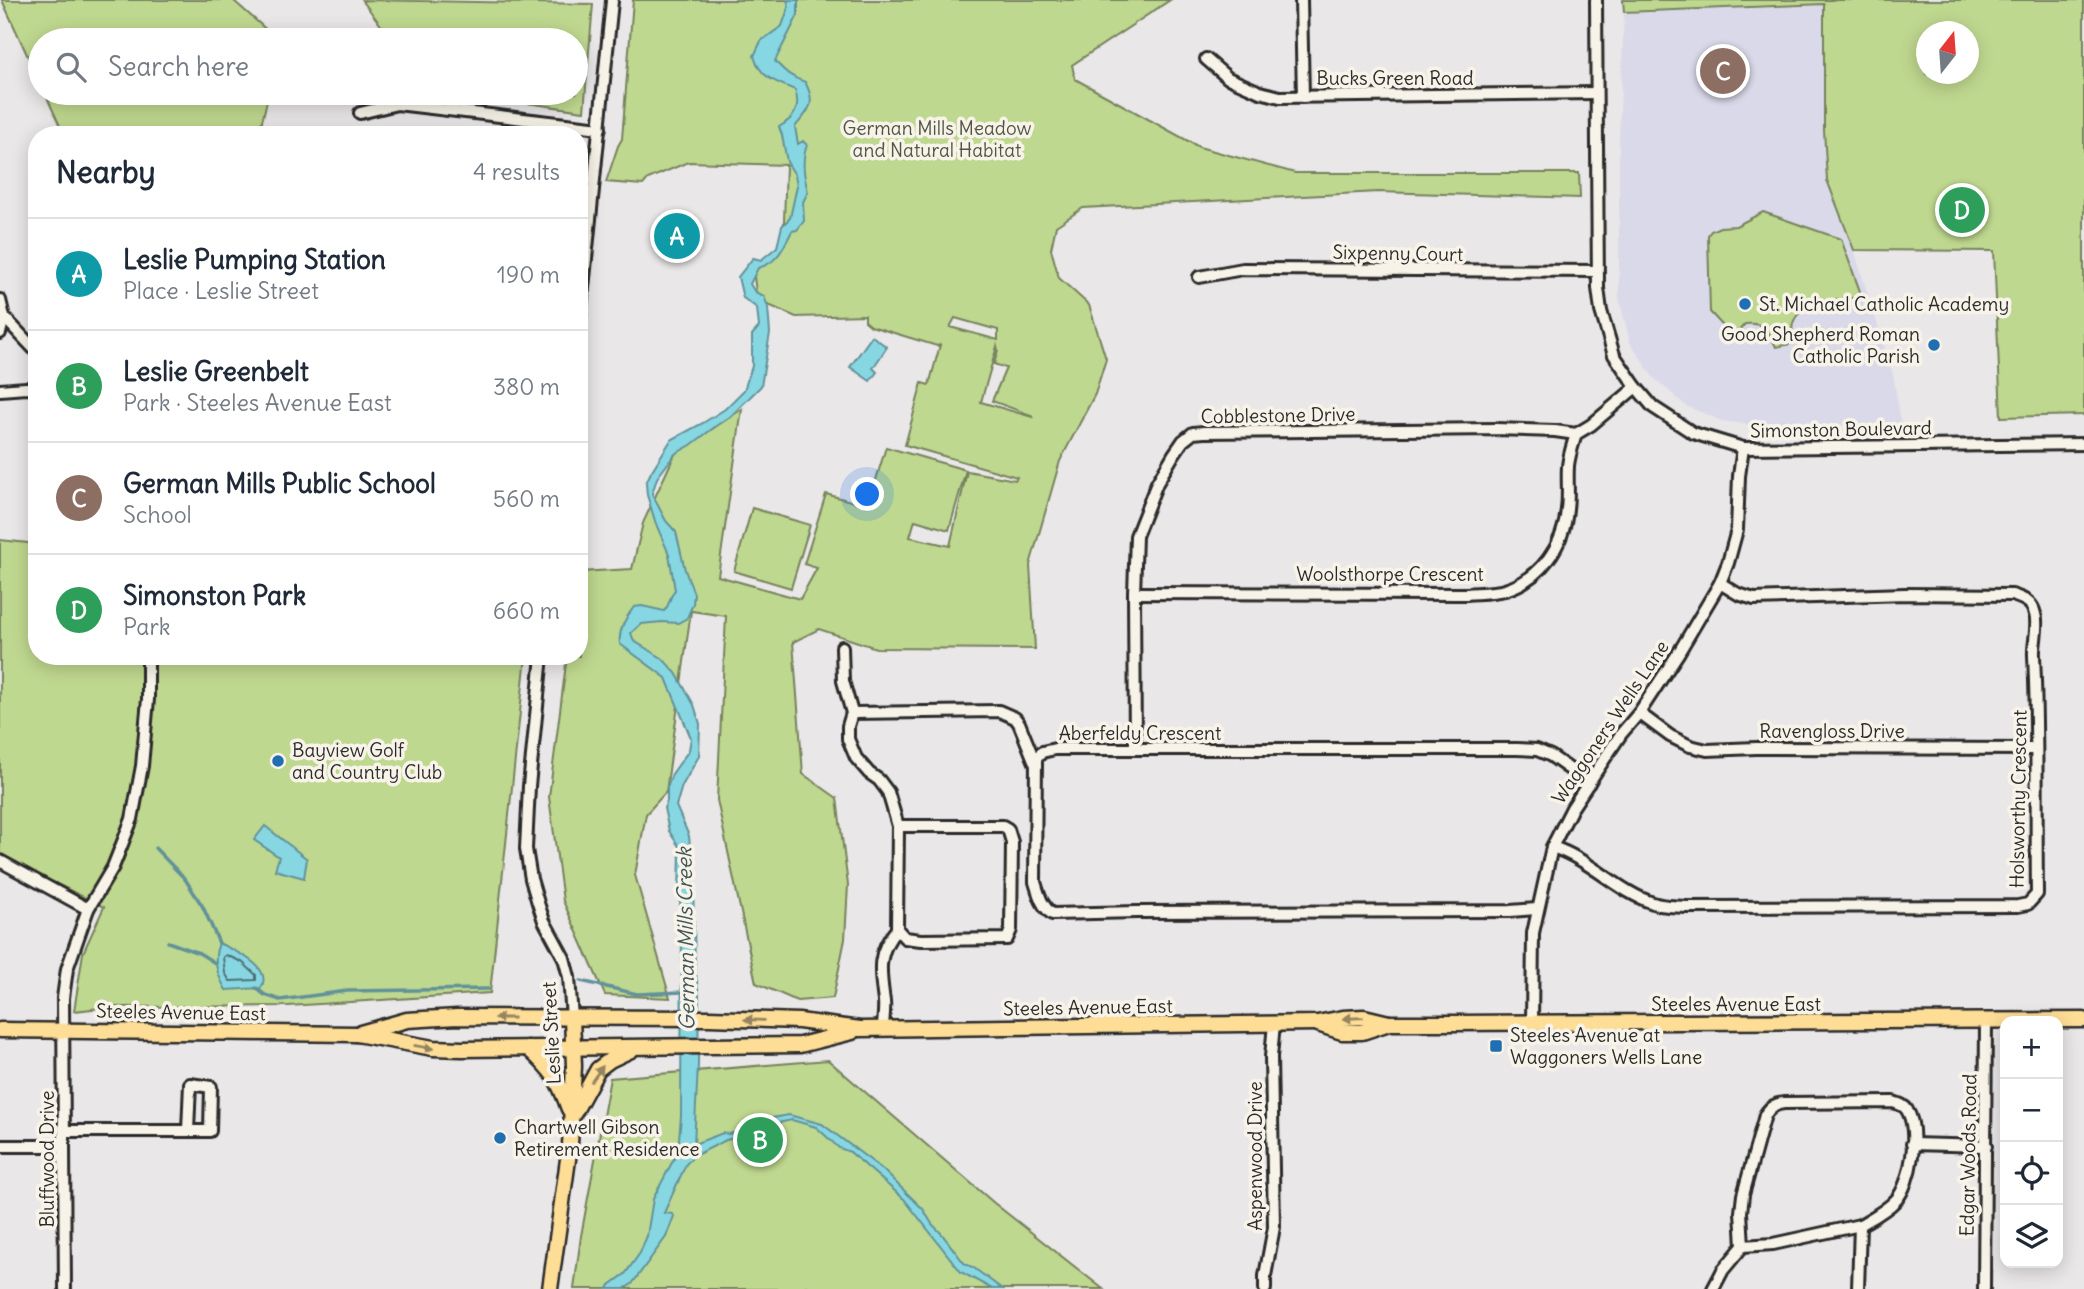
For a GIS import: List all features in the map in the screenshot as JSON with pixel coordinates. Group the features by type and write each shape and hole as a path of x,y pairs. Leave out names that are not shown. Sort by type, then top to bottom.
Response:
{"main road":[{"name":"Steeles Avenue East","path":"357,1034 407,1020 427,1018 709,1018 799,1021 860,1029 1317,1023 1342,1032 1363,1032 1389,1023 2084,1020"},
{"name":"Leslie Street","path":"550,1289 570,1145 574,1066 572,1018"},
{"name":"Steeles Avenue East","path":"1,1031 357,1034 433,1048 528,1048 800,1045 860,1029"},
{"path":"572,1117 598,1069 637,1047"},
{"path":"528,1048 551,1070 560,1083 572,1117"}],"street":[{"path":"1301,0 1303,97"},
{"name":"Simonston Boulevard","path":"1596,0 1597,271 1601,311 1614,355 1653,407 1693,433 1744,449 2084,444"},
{"path":"588,242 612,1"},
{"name":"Bucks Green Road","path":"1206,58 1228,78 1259,92 1280,97 1596,93"},
{"path":"360,113 393,105"},
{"path":"405,105 583,126"},
{"path":"588,127 600,128"},
{"name":"Sixpenny Court","path":"1199,277 1243,269 1597,271"},
{"path":"0,300 4,317 0,334"},
{"path":"4,317 28,342"},
{"path":"1576,434 1591,425 1636,387"},
{"path":"0,390 28,388"},
{"name":"Cobblestone Drive","path":"1135,748 1136,536 1157,483 1183,441 1193,433 1496,429 1576,434"},
{"name":"Woolsthorpe Crescent","path":"1134,593 1467,594 1505,590 1524,581 1552,556 1568,507 1568,462 1576,434"},
{"name":"Waggoners Wells Lane","path":"1532,1023 1532,952 1537,909 1552,847 1572,808 1639,713 1720,583 1737,530 1739,476 1744,449"},
{"name":"Holsworthy Crescent","path":"1552,847 1570,853 1654,904 1686,907 2018,906 2028,904 2037,894 2038,824 2033,645 2037,618 2033,607 2026,600 2012,595 1919,594 1754,599 1738,594 1720,583"},
{"path":"842,647 843,681 852,713 848,739 856,758 888,792 898,826 897,929 889,938 881,956 883,1029"},
{"name":"Bluffwood Drive","path":"65,1289 62,998 67,969 88,909 113,867 132,819 138,795 148,699 148,665"},
{"name":"Leslie Street","path":"540,665 526,849 531,879 544,921 564,958 569,977 572,1018"},
{"path":"852,713 999,711 1015,718 1036,765 1035,882 1039,897 1052,914 1537,909"},
{"name":"Ravengloss Drive","path":"1639,713 1670,736 1690,746 1707,750 2035,749"},
{"name":"Aberfeldy Crescent","path":"1036,765 1036,759 1042,752 1055,749 1537,750 1589,783"},
{"path":"897,929 905,938 921,940 1007,939 1011,930 1013,863 1012,842 1003,826 898,826"},
{"path":"0,861 88,909"},
{"name":"Edgar Woods Road","path":"1984,1289 1986,1021"},
{"name":"Aspenwood Drive","path":"1265,1289 1274,1227 1271,1057 1274,1023"},
{"path":"1713,1289 1723,1270 1743,1246 1741,1212 1746,1179 1765,1115 1776,1104 1893,1102 1902,1105 1910,1117 1912,1144 1910,1175 1897,1199 1880,1214 1860,1225 1773,1244 1743,1246"},
{"path":"64,1130 188,1130"},
{"path":"1912,1144 1986,1146"},
{"path":"0,1146 64,1146"},
{"path":"1858,1289 1860,1225"}],"shaded area":[{"path":"1824,4 1824,130 1827,180 1851,240 1893,374 1901,424 1766,427 1722,421 1686,406 1653,377 1630,342 1619,298 1619,137 1624,12"}],"green space":[{"path":"2,0 233,0 264,28 28,28 28,57"},
{"path":"362,0 593,4 588,63 588,28 383,28"},
{"name":"German Mills Meadow and Natural Habitat","path":"633,0 1170,0 1072,65 1075,79 1199,147 1295,173 1579,173 1580,198 1378,192 1083,208 1056,226 1051,249 1059,278 1089,305 1106,359 1095,394 1060,461 1030,565 1035,649 876,648 819,629 793,642 803,774 837,798 848,885 845,939 833,998 797,1001 756,983 717,800 726,616 691,611 666,792 646,814 635,875 670,998 605,995 563,901 549,797 566,665 588,665 588,571 632,569 643,523 675,454 742,409 718,576 800,599 817,568 804,564 826,494 868,506 886,447 966,470 949,530 915,520 910,537 950,546 967,471 1015,480 1017,477 905,445 922,383 929,385 940,345 871,326 865,321 865,315 796,317 757,300 753,269 783,248 786,165 688,162 648,179 643,185 606,182 622,139","holes":["955,318 998,330 998,340 950,327","997,346 994,364 1006,368 992,401 1032,417 981,402"]},
{"path":"1623,0 2084,0 2084,415 2001,417 1994,251 1854,250 1827,180 1824,130 1824,4 1624,12"},
{"path":"50,105 266,105 262,126 60,126"},
{"path":"541,105 585,105 584,111"},
{"path":"1763,212 1841,239 1862,297 1809,302 1794,320 1792,330 1795,343 1776,347 1768,332 1761,326 1745,324 1733,337 1710,312 1708,235 1720,227 1736,226"},
{"path":"752,508 810,525 791,588 734,571"},
{"name":"Bayview Golf and Country Club","path":"0,540 28,543 28,665 525,665 490,993 288,1006 109,1007 74,1011 83,953 104,907 0,856"},
{"path":"828,1060 994,1203 1103,1289 816,1289 806,1286 801,1289 574,1289 610,1078"}],"water":[{"name":"German Mills Creek","path":"787,0 798,0 798,15 775,61 788,74 805,82 811,101 795,127 798,144 803,141 807,145 804,174 808,192 803,202 804,221 797,230 792,231 775,259 758,268 750,284 755,292 764,296 768,307 770,333 761,386 730,417 675,454 657,478 652,494 666,521 676,532 694,594 693,604 687,618 678,623 641,624 631,633 634,641 662,658 676,673 694,705 700,724 699,756 682,786 676,806 689,836 693,879 695,967 699,996 694,1144 723,1133 742,1131 744,1126 761,1120 789,1115 822,1124 882,1169 923,1209 964,1263 1002,1289 992,1289 961,1272 904,1199 850,1152 839,1148 816,1127 792,1120 754,1128 749,1135 726,1140 694,1156 686,1164 664,1213 674,1216 666,1237 632,1284 624,1289 608,1289 625,1274 640,1253 647,1236 653,1199 678,1151 681,1116 680,848 669,831 664,808 672,774 689,750 691,738 666,678 620,644 620,634 634,607 664,611 675,590 669,554 647,495 646,483 651,472 671,440 725,409 744,390 752,366 752,335 759,327 757,308 743,298 738,277 753,258 761,260 777,247 782,226 790,218 797,186 795,175 787,162 779,127 795,112 795,90 775,82 765,74 754,56 761,41 782,26 789,6"},
{"path":"872,336 887,347 873,368 877,372 870,381 850,367"},
{"path":"265,826 307,859 304,878 275,870 279,857 254,840"},
{"path":"219,943 257,966 264,980 261,988 226,990 216,967"}],"waterway":[{"path":"155,848 185,879 203,907 219,943"},
{"path":"168,942 199,953 215,963"},
{"path":"581,981 637,994 682,992"},
{"path":"256,988 265,995 280,1000 347,991 488,989"}],"place":[{"name":"German Mills Public School","path":"1723,71"},
{"name":"Simonston Park","path":"1962,210"},
{"name":"Leslie Pumping Station","path":"677,236"},
{"name":"St. Michael Catholic Academy","path":"1745,304"},
{"name":"Good Shepherd Roman Catholic Parish","path":"1934,345"},
{"name":"Bayview Golf and Country Club","path":"278,761"},
{"name":"Steeles Avenue at Waggoners Wells Lane","path":"1496,1046"},
{"name":"Chartwell Gibson Retirement Residence","path":"500,1138"},
{"name":"Leslie Greenbelt","path":"760,1140"}]}
